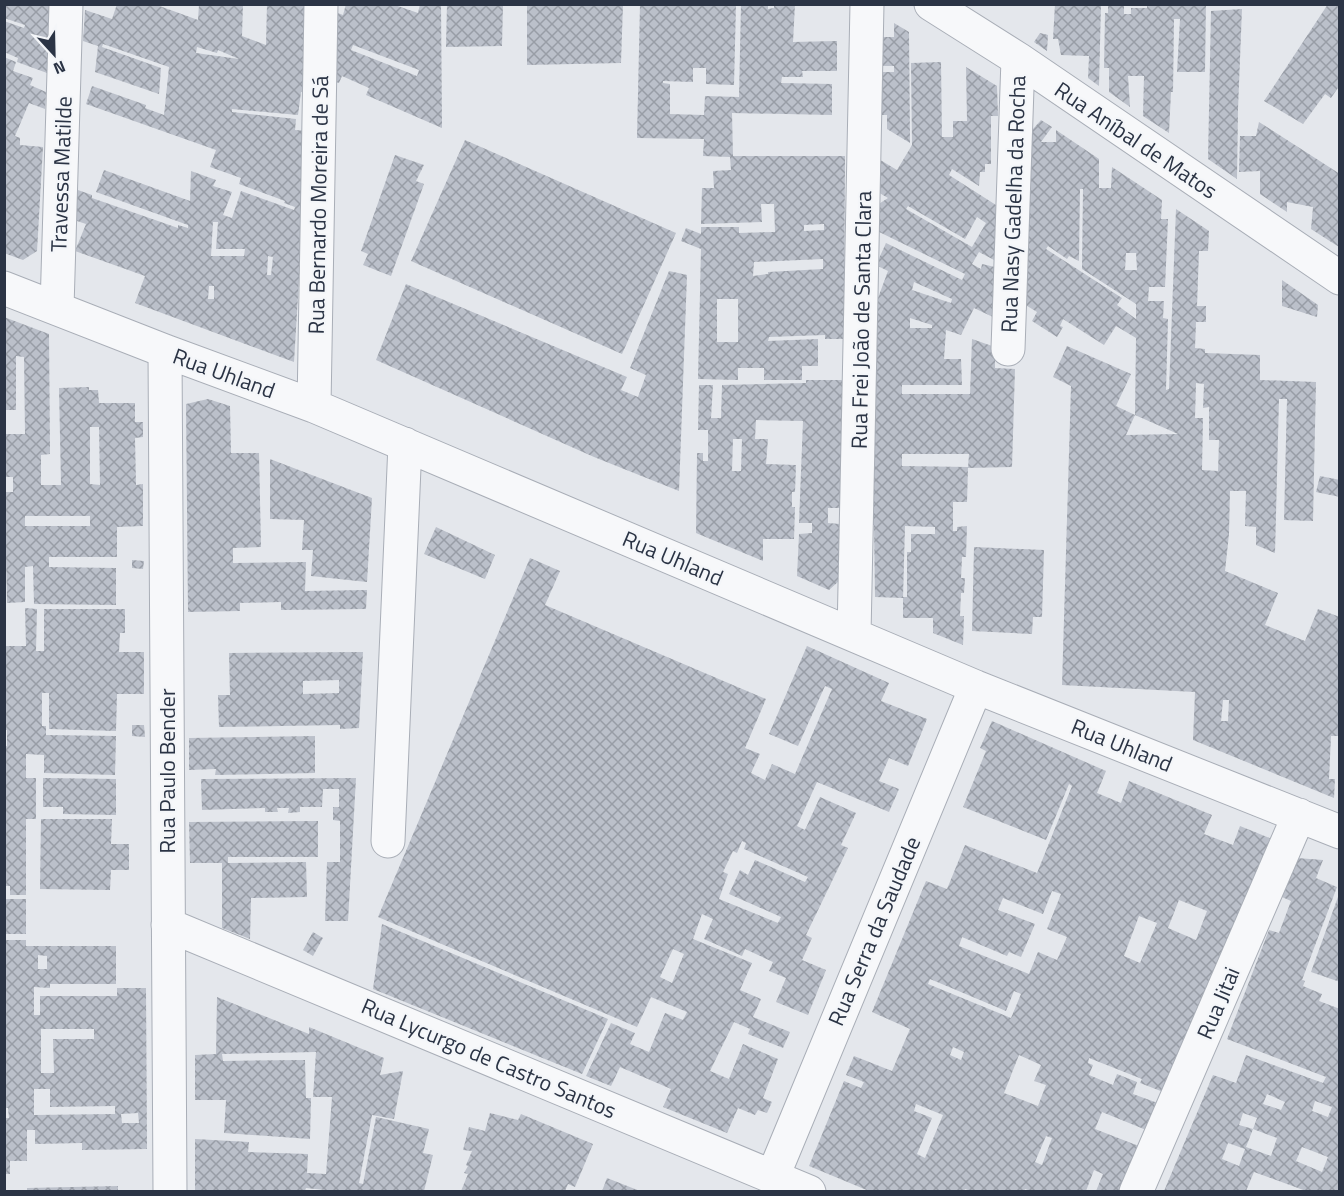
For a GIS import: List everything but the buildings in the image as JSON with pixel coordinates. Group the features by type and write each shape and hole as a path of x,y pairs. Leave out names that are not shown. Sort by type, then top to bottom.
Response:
{"street":[{"name":"Travessa Matilde","path":"57,308 66,4"},
{"name":"Rua Bernardo Moreira de Sá","path":"314,406 321,4"},
{"name":"Rua Frei João de Santa Clara","path":"854,635 867,4"},
{"name":"Rua Aníbal de Matos","path":"931,4 1018,59 1340,278"},
{"name":"Rua Nasy Gadelha da Rocha","path":"1008,349 1018,59"},
{"name":"Rua Uhland","path":"4,288 314,406 976,687 1340,832"},
{"name":"Rua Paulo Bender","path":"165,351 170,1191"},
{"path":"388,841 405,444"},
{"name":"Rua Serra da Saudade","path":"773,1176 976,687"},
{"name":"Rua Jitai","path":"1137,1191 1299,815"},
{"name":"Rua Lycurgo de Castro Santos","path":"168,924 809,1191"}]}
